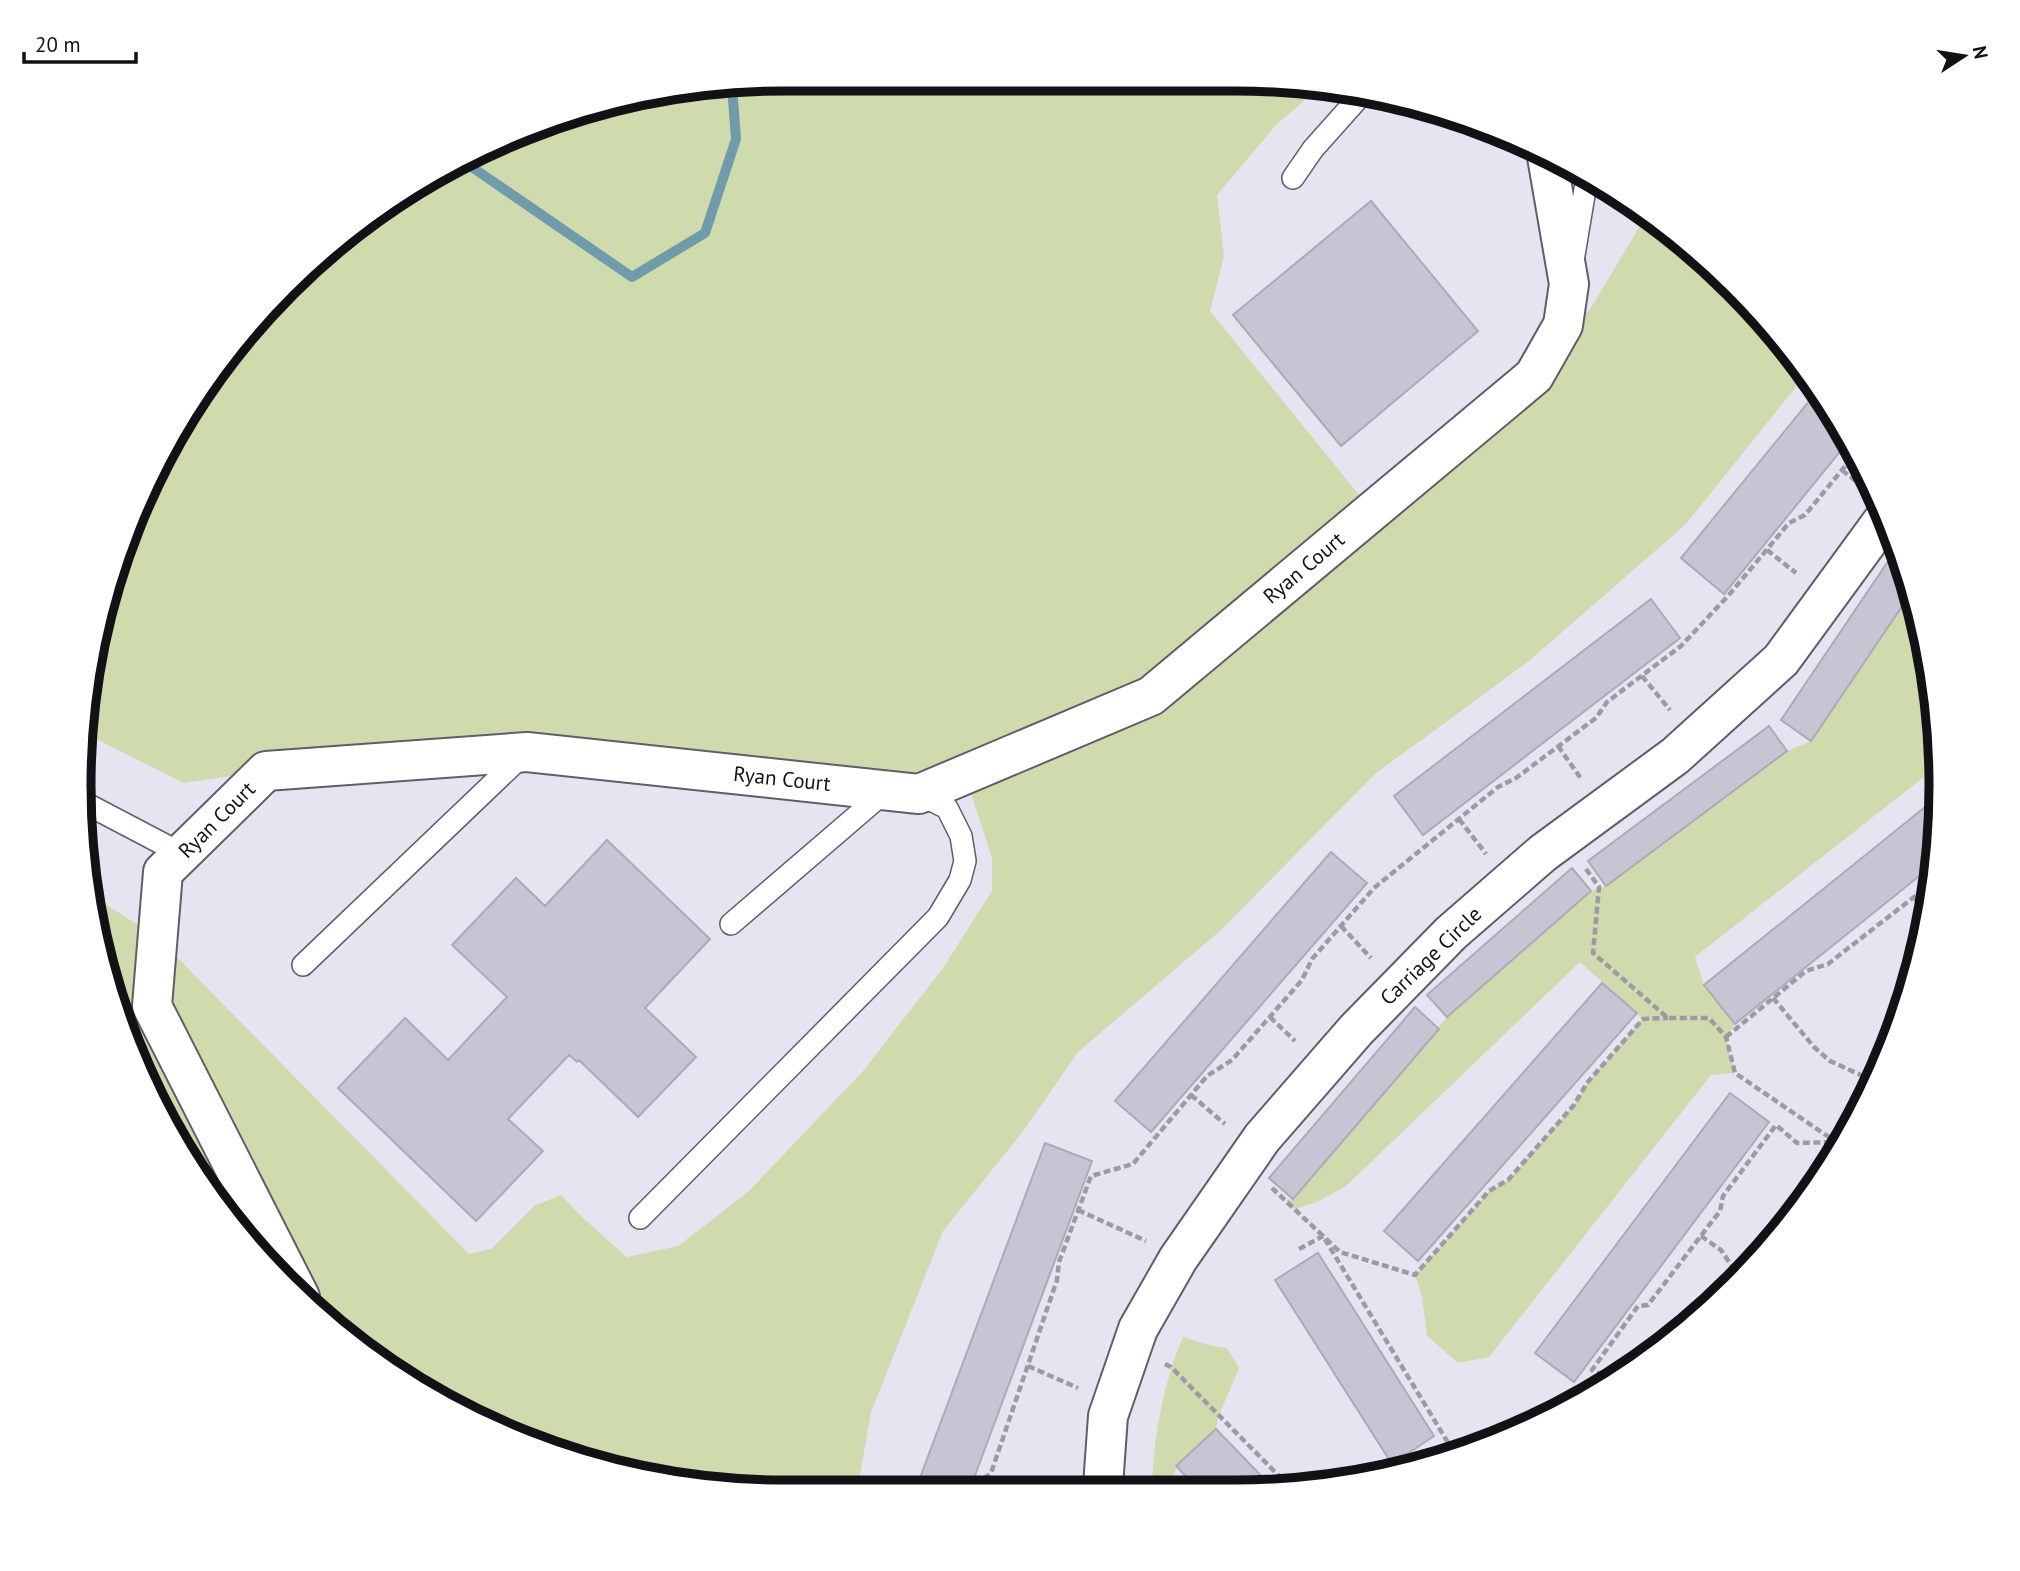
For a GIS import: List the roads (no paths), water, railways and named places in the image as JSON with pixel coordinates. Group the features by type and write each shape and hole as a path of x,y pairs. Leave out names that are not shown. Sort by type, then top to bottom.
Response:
{"street":[{"name":"Ryan Court","path":"285,1267 152,1006 163,872 266,771 527,752 903,792 1151,696 1534,376 1563,325 1569,284 1549,167"},
{"name":"Carriage Circle","path":"1103,1480 1108,1416 1138,1329 1178,1259 1262,1138 1356,1030 1451,933 1543,853 1675,756 1781,660 1872,511"}],"lane":[{"path":"1293,178 1313,149 1355,102"},
{"path":"1569,284 1586,187"},
{"path":"303,965 527,752"},
{"path":"640,1218 938,917 960,880 965,861 961,836 947,808 903,792 730,924"},
{"path":"91,806 183,854"}],"waterway":[{"path":"471,167 632,277 705,233 736,139 733,93"}]}
